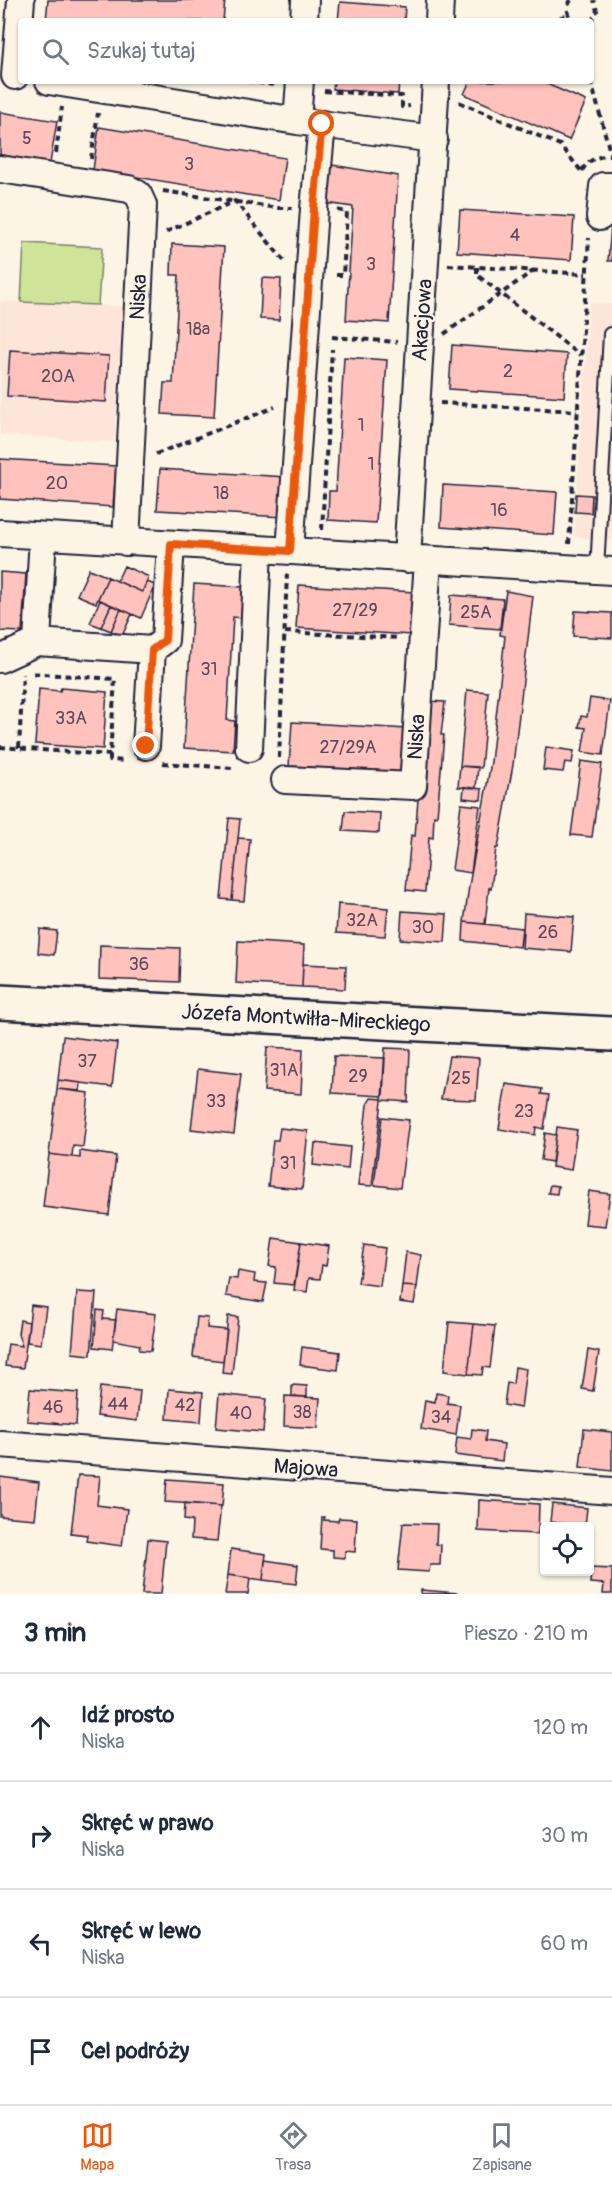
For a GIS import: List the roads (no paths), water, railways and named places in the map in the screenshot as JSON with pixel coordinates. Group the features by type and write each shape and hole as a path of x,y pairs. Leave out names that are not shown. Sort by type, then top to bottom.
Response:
{"main road":[{"name":"Józefa Montwiłła-Mireckiego","path":"0,1002 612,1034"}],"street":[{"path":"19,18 21,0"},
{"path":"304,18 305,0"},
{"path":"439,18 440,0"},
{"path":"12,75 18,25"},
{"name":"Akacjowa","path":"417,559 436,84"},
{"path":"297,121 299,85"},
{"path":"56,89 434,140"},
{"path":"289,558 322,124"},
{"name":"Niska","path":"0,169 129,189 138,194 143,205 126,542"},
{"path":"595,222 603,186 612,186"},
{"path":"0,533 258,550 289,558 417,559 604,571"},
{"path":"37,642 43,536"},
{"path":"0,659 37,642 152,650 165,640 171,544"},
{"path":"243,758 258,550"},
{"name":"Niska","path":"282,775 413,786 417,559"},
{"path":"145,756 152,650"},
{"name":"Majowa","path":"0,1444 612,1491"}],"lane":[{"path":"604,571 610,334 612,334"}]}
